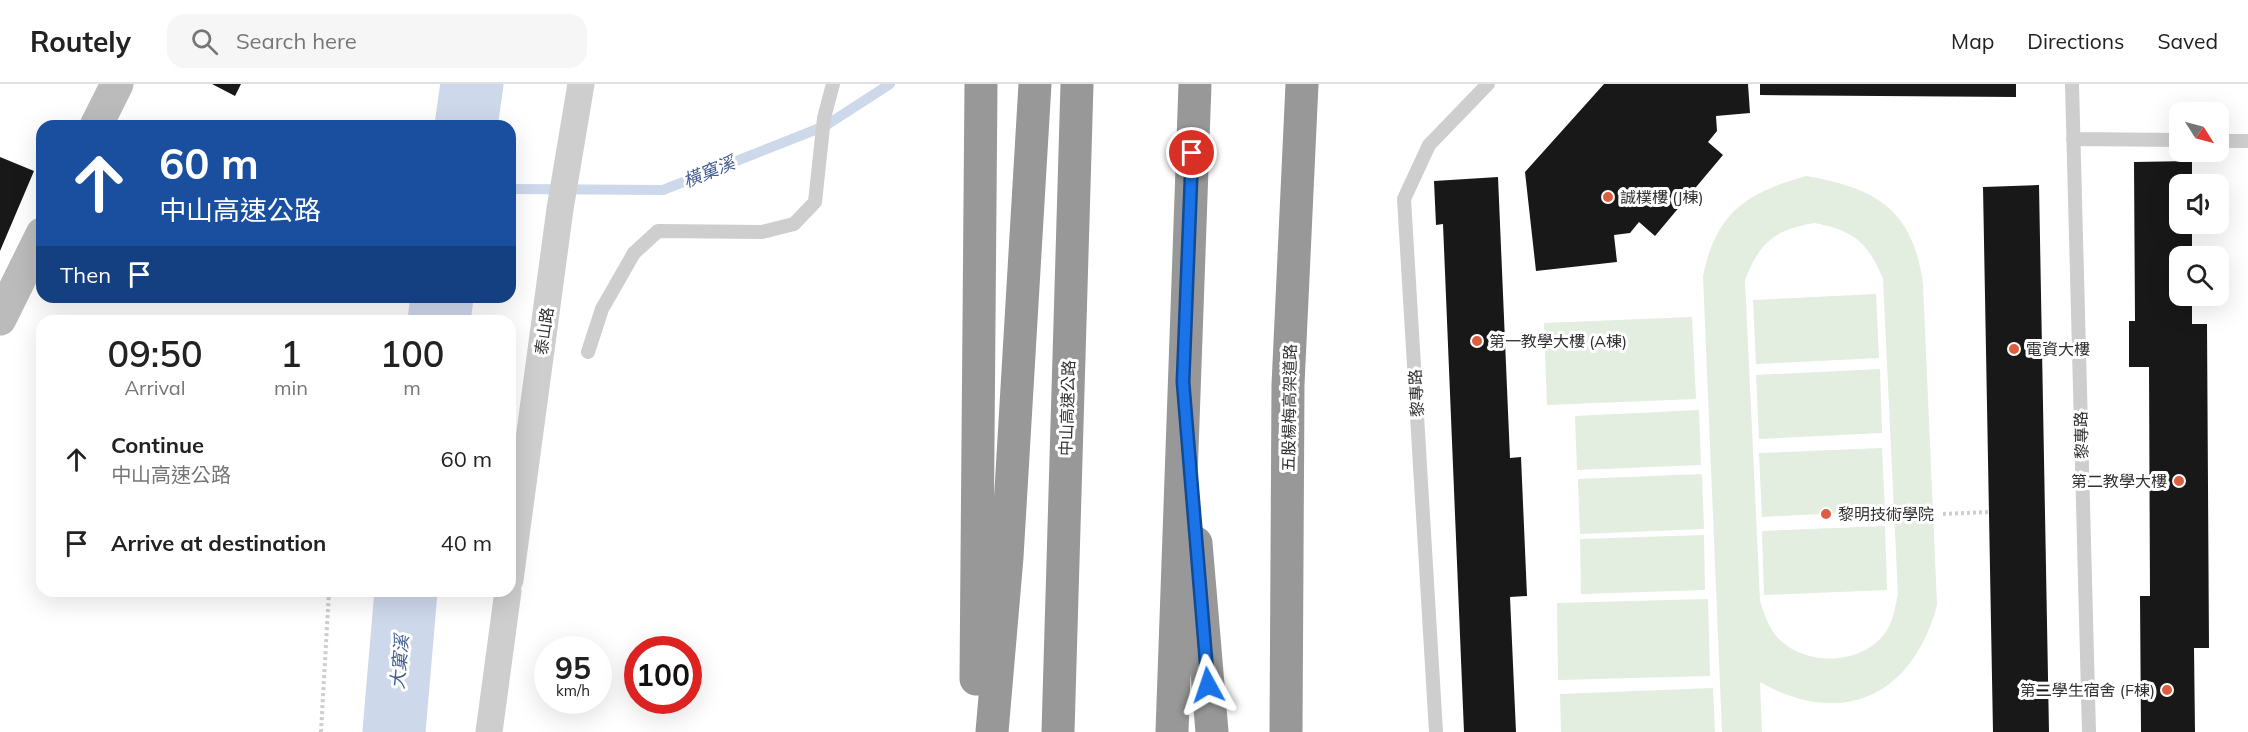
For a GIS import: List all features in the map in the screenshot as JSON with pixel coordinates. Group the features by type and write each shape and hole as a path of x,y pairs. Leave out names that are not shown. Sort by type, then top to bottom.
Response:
{"highway":[{"path":"975,732 981,84"},
{"path":"992,732 1007,557 1035,84"},
{"name":"中山高速公路","path":"1058,732 1077,84"},
{"path":"1172,732 1195,84"},
{"name":"五股楊梅高架道路","path":"1286,732 1288,385 1302,84"},
{"path":"975,732 989,619 1034,121"},
{"path":"1183,382 1212,732"}],"main road":[{"path":"99,120 117,84"},
{"path":"0,319 36,246"}],"street":[{"name":"泰山路","path":"516,535 560,209 581,84"},
{"path":"489,732 507,597"}],"lane":[{"path":"588,352 602,309 628,262 634,253 658,231 762,232 794,224 815,202 824,118 833,84"},
{"path":"1294,732 1295,400 1309,84"},
{"name":"黎專路","path":"1436,732 1404,199 1429,145 1488,84"},
{"name":"黎專路","path":"2072,84 2089,732"},
{"path":"2073,139 2169,140"},
{"path":"2229,141 2248,141"}],"path":[{"path":"1943,514 1989,512"},
{"path":"321,732 329,597"}],"shaded area":[{"path":"1806,176 1852,187 1871,196 1887,206 1900,220 1918,258 1923,284 1937,605 1926,636 1911,662 1892,682 1870,695 1846,702 1819,703 1790,696 1760,682 1762,732 1722,732 1703,276 1716,236 1725,221 1750,198","holes":["1814,223 1828,226 1858,240 1871,256 1883,279 1898,595 1891,622 1883,636 1871,647 1841,658 1809,656 1781,641 1770,627 1760,601 1745,280 1756,256 1778,234"]},
{"path":"1876,294 1879,358 1756,364 1753,300"},
{"path":"1692,317 1696,399 1547,405 1544,323"},
{"path":"1880,369 1882,433 1759,439 1756,375"},
{"path":"1699,410 1701,465 1577,470 1575,416"},
{"path":"1882,448 1885,511 1762,517 1759,453"},
{"path":"1702,474 1704,529 1580,534 1578,479"},
{"path":"1885,526 1887,590 1764,595 1762,531"},
{"path":"1704,535 1705,590 1581,594 1580,539"},
{"path":"1708,599 1710,676 1558,680 1557,603"},
{"path":"1713,688 1715,732 1561,732 1560,694"}],"building":[{"path":"212,84 241,84 235,96"},
{"name":"誠樸樓 (J棟)","path":"1604,84 1748,84 1750,113 1716,116 1717,131 1708,142 1723,155 1655,236 1639,222 1630,233 1614,235 1617,262 1536,271 1525,172"},
{"path":"1760,84 2016,84 2016,97 1760,95"},
{"path":"0,157 34,171 0,251"},
{"name":"第二教學大樓","path":"2134,162 2192,162 2192,174 2169,174 2169,234 2192,234 2192,246 2169,246 2169,306 2192,306 2192,324 2207,324 2209,648 2194,648 2195,732 2141,732 2140,596 2150,596 2149,367 2129,367 2129,321 2135,321"},
{"name":"第一教學大樓 (A棟)","path":"1498,177 1510,458 1521,457 1527,596 1510,597 1516,732 1464,732 1443,224 1436,225 1434,181"},
{"name":"電資大樓","path":"2039,185 2049,732 1993,732 1983,187"}],"waterway":[{"name":"大窠溪","path":"467,120 472,84"},
{"name":"橫窠溪","path":"516,189 663,190 825,126 890,84"},
{"name":"大窠溪","path":"440,315 441,303"},
{"name":"大窠溪","path":"394,732 405,597"}],"place":[{"name":"誠樸樓 (J棟)","path":"1608,197"},
{"name":"第一教學大樓 (A棟)","path":"1477,341"},
{"name":"電資大樓","path":"2014,349"},
{"name":"第二教學大樓","path":"2179,481"},
{"name":"黎明技術學院","path":"1826,514"},
{"name":"第二學生宿舍 (F棟)","path":"2167,690"}],"route":[{"path":"1192,153 1183,382 1208,685"}]}
